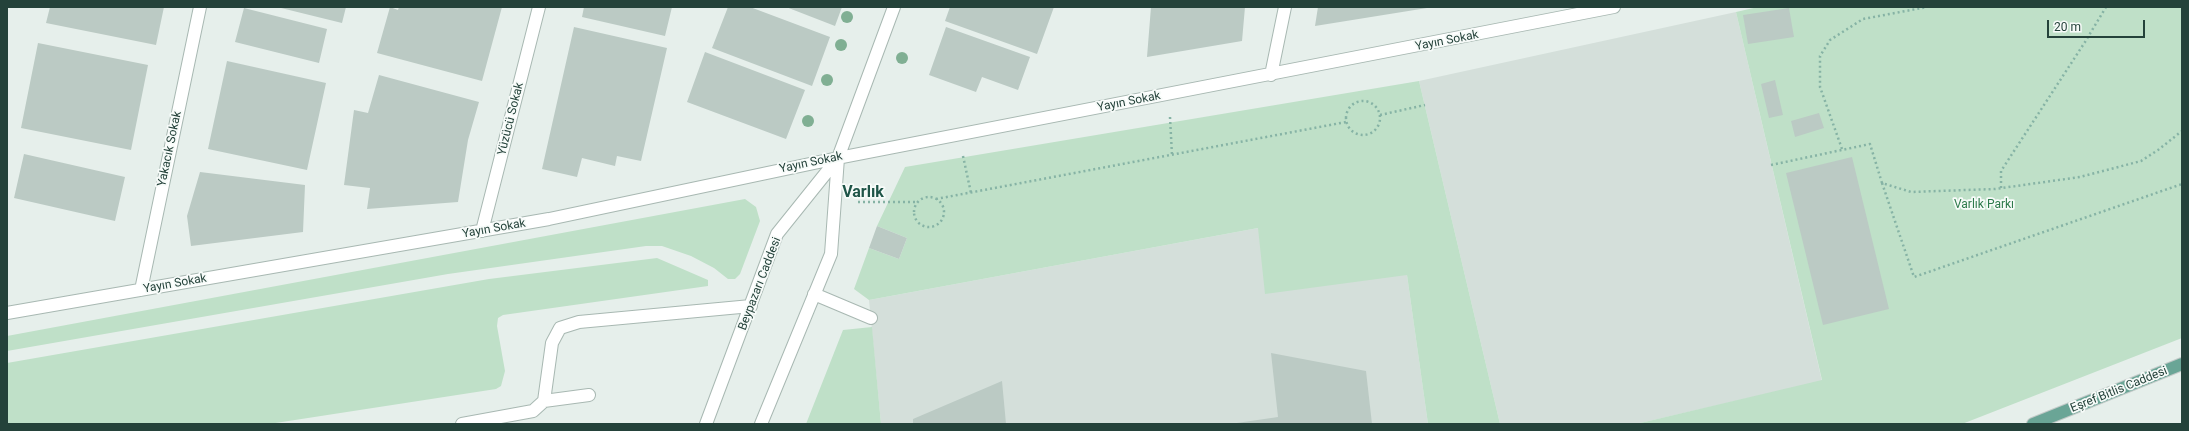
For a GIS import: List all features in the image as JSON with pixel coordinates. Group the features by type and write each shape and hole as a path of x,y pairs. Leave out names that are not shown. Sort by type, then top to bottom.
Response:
{"main road":[{"name":"Eşref Bitlis Caddesi","path":"2033,424 2182,364"}],"street":[{"name":"Yakacık Sokak","path":"141,290 200,7"},
{"name":"Yüzücü Sokak","path":"482,231 539,7"},
{"name":"Beypazarı Caddesi","path":"761,424 831,254 836,202 838,158 894,7"},
{"path":"1271,75 1285,7"},
{"name":"Yayın Sokak","path":"7,313 482,231 959,134 1271,75 1614,7"},
{"name":"Beypazarı Caddesi","path":"706,424 777,234 838,158"},
{"path":"814,294 871,318"},
{"path":"544,401 552,343 560,328 579,322 751,306"},
{"path":"462,424 533,411 544,401 590,395"}],"path":[{"path":"1842,149 1820,87 1820,56 1830,40 1863,19 1927,7"},
{"path":"2001,188 2001,171 2106,7"},
{"path":"1169,94 1172,155"},
{"path":"1368,101 1373,104 1380,115 1376,130 1367,135 1362,136 1352,131 1346,122 1347,110 1356,102 1368,101"},
{"path":"1380,115 1425,105"},
{"path":"836,202 918,202 926,198 936,199 971,193 1346,122"},
{"path":"1882,183 1911,192 2001,188 2080,177 2141,161 2182,131"},
{"path":"959,134 971,193"},
{"path":"1771,165 1870,144 1914,277 2182,184"},
{"path":"918,202 914,211 916,220 923,226 933,227 943,217 942,207 936,199"}],"shaded area":[{"path":"1736,12 1822,381 1636,424 1500,424 1419,81"},
{"path":"1258,228 1407,275 1428,424 881,424 869,300"}],"green space":[{"name":"Varlık Parkı","path":"1758,7 2182,7 2182,338 1962,424 1636,424 1822,380 1736,12"},
{"path":"1419,81 1500,424 1428,424 1407,275 1265,294 1258,228 869,300 854,289 869,248 899,259 907,238 877,226 905,167"},
{"path":"745,199 756,207 760,221 740,274 735,279 728,279 714,268 691,256 662,246 646,246 448,274 7,351 7,336"},
{"path":"657,258 708,280 708,286 503,315 498,318 497,326 505,371 501,386 496,389 269,424 7,424 7,363 489,279"},
{"path":"872,327 881,424 806,424 843,330"}],"building":[{"path":"50,7 164,7 156,45 46,23"},
{"path":"277,7 346,7 342,23"},
{"path":"390,7 398,10 399,7 502,7 482,81 377,53"},
{"path":"584,7 672,7 665,36 582,17"},
{"path":"728,7 750,7 830,37 812,86 712,48"},
{"path":"786,7 842,7 835,26"},
{"path":"950,7 1054,7 1037,54 945,21"},
{"path":"1151,7 1245,7 1242,41 1147,57"},
{"path":"1318,7 1427,7 1427,8 1315,26"},
{"path":"244,8 327,29 319,63 235,42"},
{"path":"1789,8 1794,37 1748,44 1743,15"},
{"path":"574,27 667,48 641,161 617,156 615,166 582,158 577,177 542,169"},
{"path":"946,27 1030,57 1018,90 982,77 976,92 929,75"},
{"path":"38,43 148,65 131,150 21,128"},
{"path":"705,52 805,90 786,139 687,102"},
{"path":"227,61 326,83 307,170 208,149"},
{"path":"379,75 479,102 468,140 458,202 367,209 370,188 344,185 354,110 368,113"},
{"path":"1775,80 1783,115 1769,118 1761,84"},
{"path":"1819,113 1824,128 1795,137 1791,121"},
{"path":"24,154 125,177 115,221 14,198"},
{"path":"1852,157 1889,309 1823,325 1786,173"},
{"path":"200,172 305,185 303,232 191,246 187,216"},
{"path":"877,226 907,238 899,259 869,248"},
{"path":"1271,353 1366,371 1372,424 1230,424 1278,417"},
{"path":"1002,381 1006,424 913,424 913,419"}],"district":[{"name":"Varlık","path":"863,193"}]}
